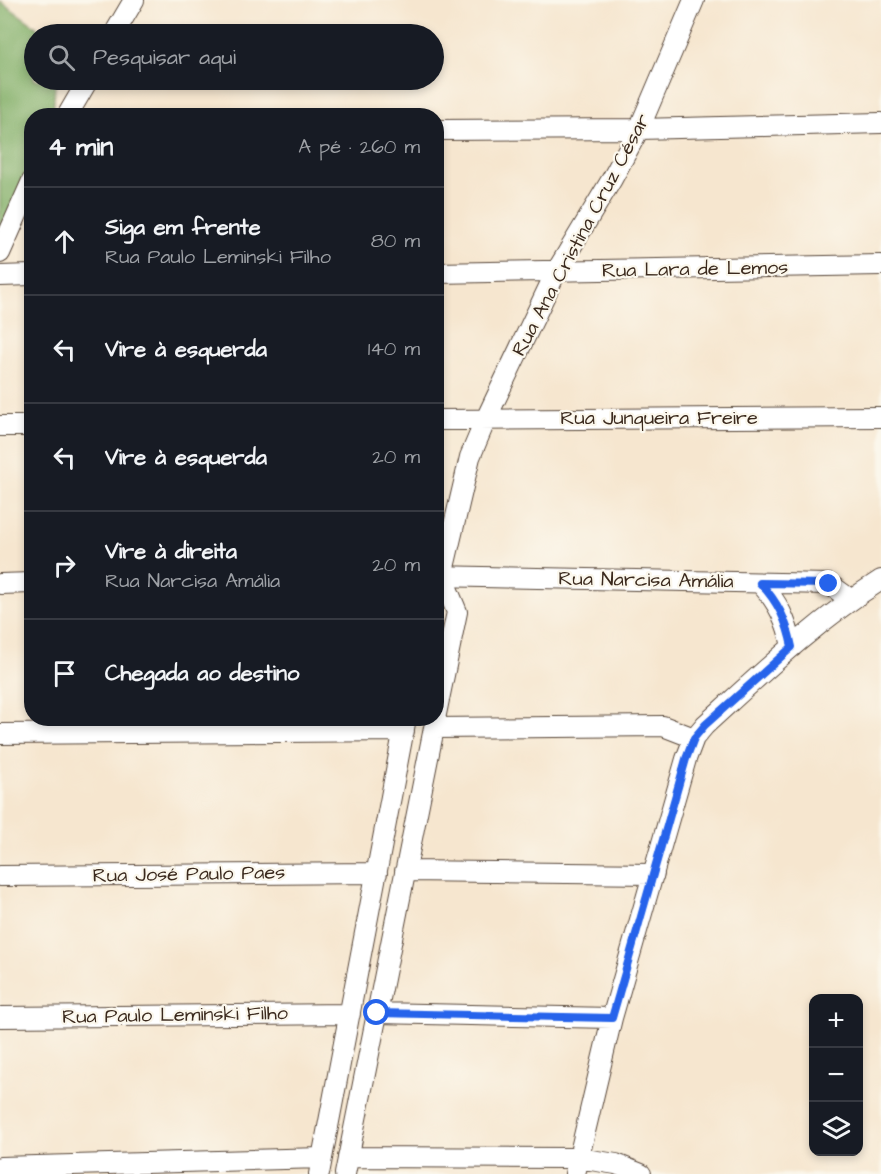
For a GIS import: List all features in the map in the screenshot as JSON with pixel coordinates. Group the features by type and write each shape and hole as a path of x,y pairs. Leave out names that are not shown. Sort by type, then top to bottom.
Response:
{"street":[{"path":"120,24 134,0"},
{"name":"Rua Ana Cristina Cruz César","path":"444,556 470,457 486,419 556,272 639,129 694,0"},
{"path":"72,108 82,90"},
{"path":"444,130 639,129 881,123"},
{"path":"0,253 24,199"},
{"name":"Rua Lara de Lemos","path":"444,273 881,265"},
{"path":"0,276 24,275"},
{"name":"Rua Junqueira Freire","path":"444,420 881,417"},
{"path":"0,426 24,426"},
{"name":"Rua Narcisa Amália","path":"444,579 829,584 850,599"},
{"path":"576,1166 612,1018 694,738 705,725 792,647 850,599 881,580"},
{"path":"0,584 24,583"},
{"path":"760,583 777,603 784,617 792,647"},
{"path":"444,589 457,612 444,676"},
{"path":"444,720 663,726 694,738"},
{"path":"0,734 324,726"},
{"path":"0,1167 320,1166 405,726"},
{"path":"434,726 346,1165 576,1166 616,1164 641,1174"},
{"path":"405,871 654,874"},
{"name":"Rua José Paulo Paes","path":"0,876 377,873"},
{"path":"377,1013 612,1018"},
{"name":"Rua Paulo Leminski Filho","path":"0,1017 350,1014"}],"green space":[{"path":"0,1 32,24 24,24 24,90 55,90 53,108 24,108 24,201 0,231"}],"route":[{"path":"377,1013 612,1018 694,738 705,725 792,647 784,617 770,593 760,583 829,584"}]}
